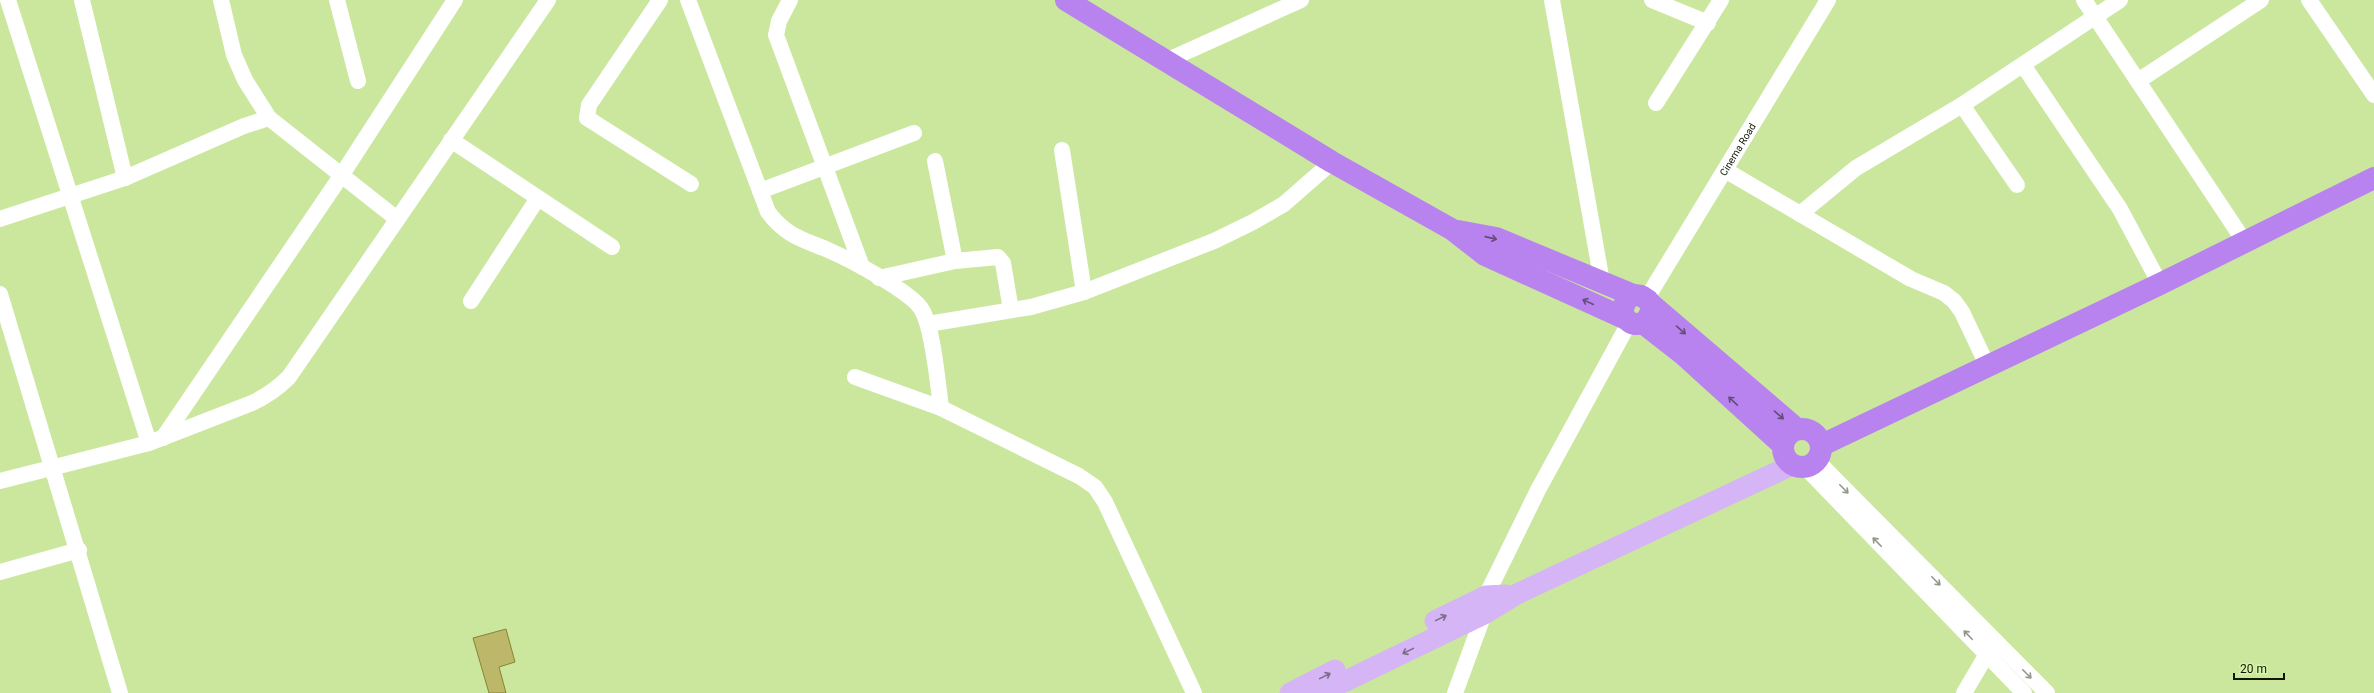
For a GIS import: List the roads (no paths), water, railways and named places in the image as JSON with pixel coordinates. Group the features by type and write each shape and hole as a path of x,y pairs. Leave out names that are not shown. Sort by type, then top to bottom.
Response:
{"highway":[{"path":"1066,0 1089,8 1166,61 1332,162 1453,230 1485,255 1638,310 1674,347 1804,457"},
{"path":"1804,457 1987,365 2160,284 2244,241 2374,178"},
{"path":"1453,230 1496,238 1602,282 1796,429"},
{"path":"1796,429 1808,429 1817,435 1804,457 1787,435 1796,429"}],"main road":[{"path":"1290,693 1485,605 1517,594 1804,457"},
{"path":"1321,693 1485,605"}],"street":[{"path":"8,0 69,196 156,441"},
{"path":"82,0 125,178"},
{"path":"221,0 234,55 245,80 269,118 397,219"},
{"path":"337,0 358,81"},
{"path":"156,441 341,176 455,0"},
{"path":"660,0 589,106 587,118 691,184"},
{"path":"688,0 768,212 779,226 788,233 846,258 916,301 928,324 941,408"},
{"path":"790,0 779,21 776,35 862,267"},
{"path":"1166,61 1300,0"},
{"path":"1552,0 1602,282"},
{"path":"1652,0 1708,23"},
{"path":"1656,103 1708,23 1721,0"},
{"name":"Cinema Road","path":"1455,693 1485,605 1538,490 1638,310 1828,0"},
{"path":"2084,0 2244,241"},
{"path":"1800,214 1856,168 1962,104 2120,0"},
{"path":"2138,81 2261,0"},
{"path":"2309,0 2374,95"},
{"path":"0,481 156,441 252,403 267,396 278,388 289,377 452,140 544,1"},
{"path":"2023,65 2120,209 2160,284"},
{"path":"1962,104 2017,185"},
{"path":"0,219 125,178 244,126 269,118"},
{"path":"760,192 914,133"},
{"path":"452,140 612,246"},
{"path":"1062,150 1084,292"},
{"path":"935,161 955,261"},
{"path":"928,324 1011,310 1084,292 1214,241 1253,222 1284,204 1332,162"},
{"path":"1725,170 1911,279 1944,293 1962,312 1987,365"},
{"path":"471,301 538,198"},
{"path":"879,278 955,261 998,257 1003,263 1011,310"},
{"path":"0,294 79,550 120,693"},
{"path":"855,377 941,408 1079,476 1095,487 1105,502 1194,693"},
{"path":"1804,457 2024,693"},
{"path":"1804,457 2046,693"},
{"path":"0,572 79,550"},
{"path":"1964,693 1987,654"}]}
